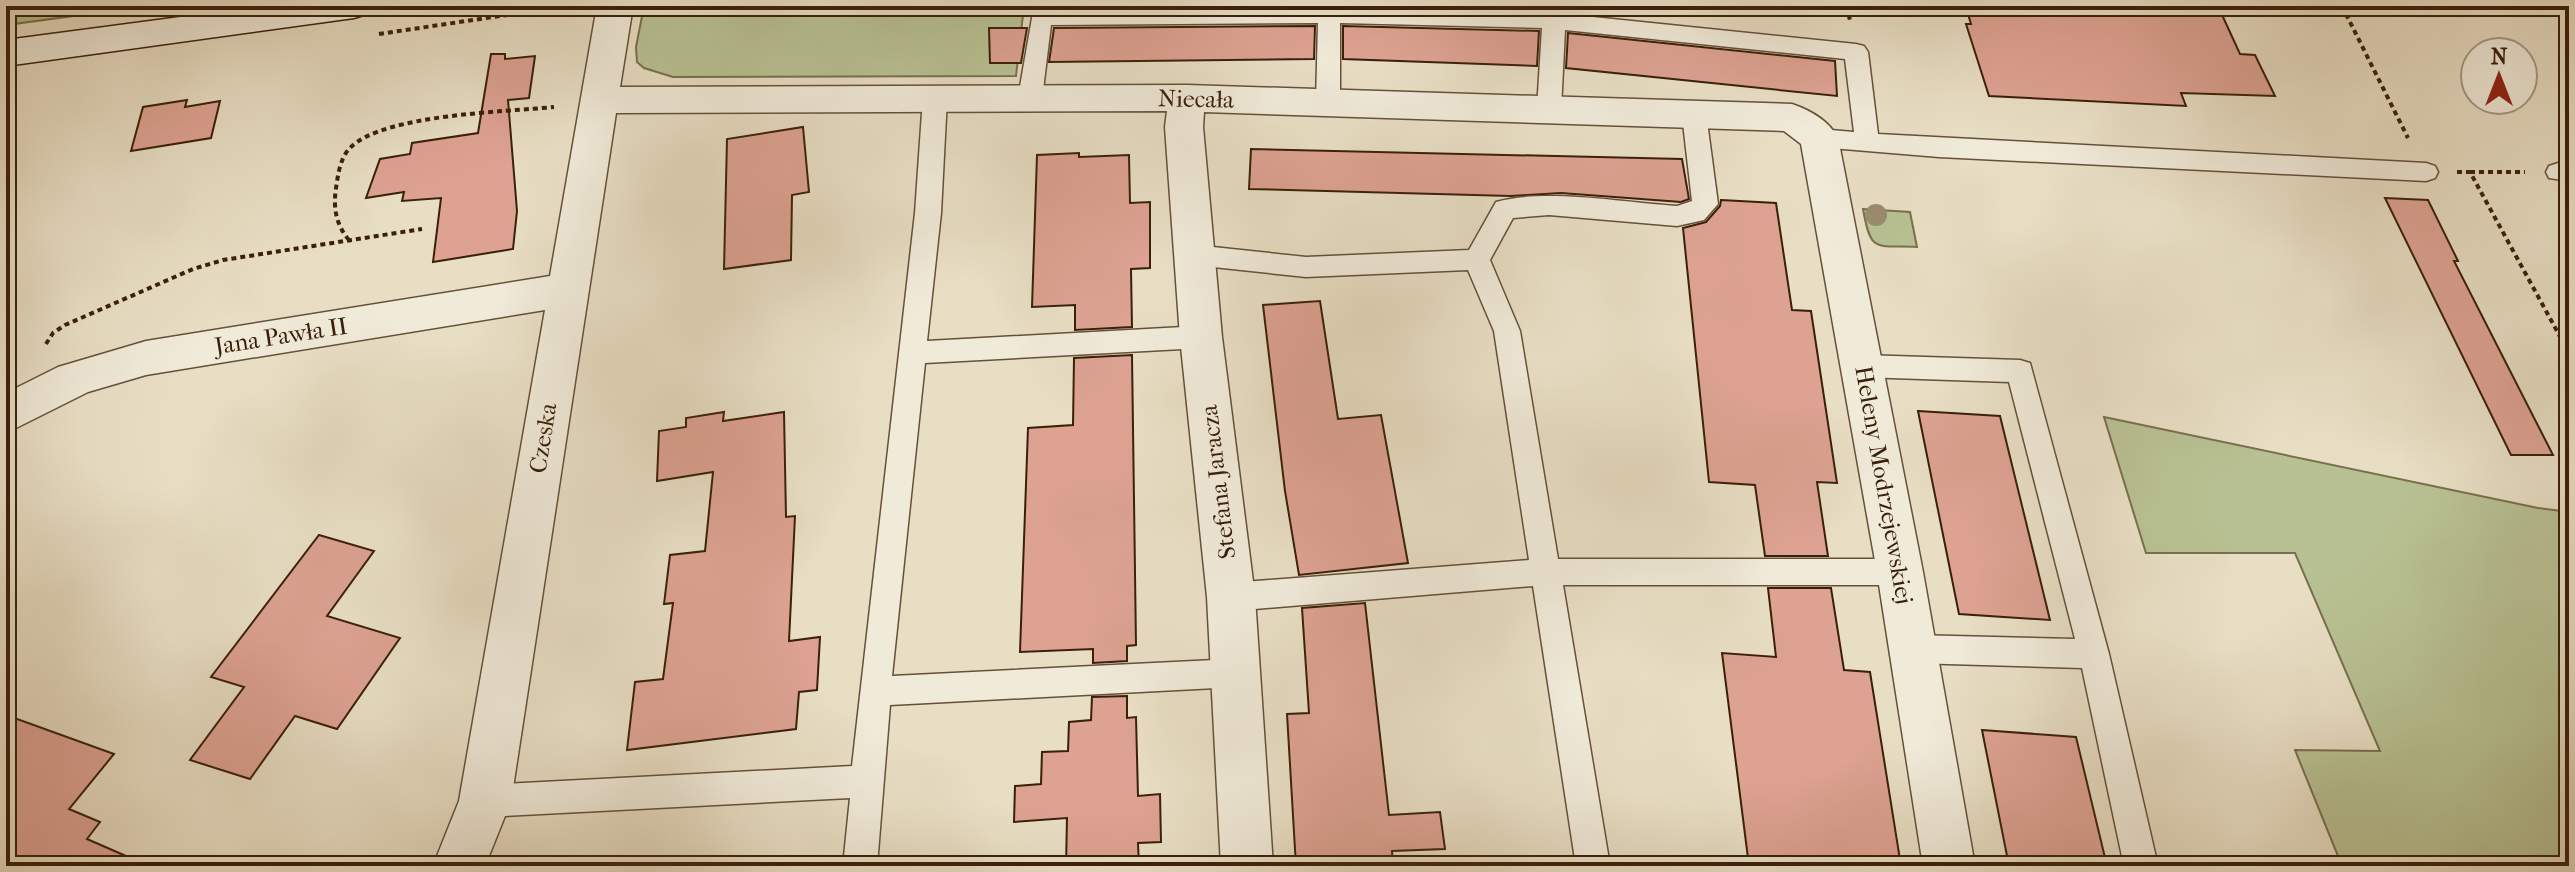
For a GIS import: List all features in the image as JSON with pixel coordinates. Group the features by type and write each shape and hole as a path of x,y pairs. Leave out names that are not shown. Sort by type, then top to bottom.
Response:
{"street":[{"path":"6,53 354,6"},
{"name":"Czeska","path":"459,866 485,801 615,6"},
{"name":"Niecała","path":"600,100 1187,98 1694,114 1805,128"},
{"name":"Stefana Jaracza","path":"1187,98 1184,127 1201,337 1231,597 1247,866"},
{"name":"Heleny Modrzejewskiej","path":"1805,128 1862,366 1949,866"},
{"name":"Jana Pawła II","path":"19,407 83,376 150,357 567,290"}],"lane":[{"path":"1328,103 1329,15"},
{"path":"1030,98 1041,17 1329,15 1554,21 1856,52 1867,142"},
{"path":"1549,109 1554,21"},
{"path":"860,866 875,691 928,213 935,98"},
{"path":"1477,260 1505,209 1549,206 1677,216 1695,213 1705,204 1694,114"},
{"path":"1805,128 1867,142 1939,148 2426,172"},
{"path":"1194,255 1306,267 1477,260"},
{"path":"1477,260 1507,331 1593,866"},
{"path":"914,353 1201,337"},
{"path":"1862,366 2020,371 2094,654 2141,866"},
{"path":"1231,597 1547,572 1900,572"},
{"path":"1913,649 2094,654"},
{"path":"875,691 1235,673"},
{"path":"485,801 868,781"}],"path":[{"path":"350,241 342,233 336,218 334,199 342,162 351,147 366,137 423,122 600,100"},
{"path":"2470,172 2564,172"},
{"path":"19,407 45,346 53,333 65,325 193,269 223,260 422,229"}],"green space":[{"path":"6,6 148,6 6,25"},
{"path":"644,6 1024,6 1016,76 673,77 644,68 637,62 636,47"},
{"path":"1863,209 1910,212 1917,247 1877,244 1869,234"},
{"path":"2104,417 2569,512 2569,866 2342,866 2295,750 2380,751 2295,553 2146,553"}],"building":[{"path":"2004,6 2218,6 2240,54 2255,55 2275,96 2181,93 2186,106 1989,96 1966,24 1971,24 1967,11 2006,12"},
{"path":"1315,26 1314,59 1049,62 1054,28"},
{"path":"1343,26 1539,31 1537,66 1343,59"},
{"path":"989,28 1027,28 1021,63 990,63"},
{"path":"1568,33 1835,61 1837,96 1566,68"},
{"path":"491,54 505,54 505,59 535,56 529,98 508,100 517,211 513,249 433,262 441,198 402,201 404,192 366,198 380,159 410,154 412,143 478,133"},
{"path":"187,100 185,107 220,101 211,138 131,151 143,107"},
{"path":"803,127 809,192 792,195 791,260 724,269 727,139"},
{"path":"1251,149 1682,159 1689,199 1681,202 1561,193 1511,196 1249,189"},
{"path":"1079,153 1079,157 1129,155 1130,203 1150,202 1150,268 1131,269 1132,327 1075,330 1075,305 1032,307 1037,155"},
{"path":"2385,198 2428,200 2458,261 2454,261 2553,455 2511,455"},
{"path":"1721,200 1776,203 1792,310 1811,311 1837,483 1817,482 1828,556 1765,556 1755,485 1709,482 1683,228 1706,222 1720,206"},
{"path":"1320,301 1338,419 1381,415 1408,563 1299,575 1285,491 1263,305"},
{"path":"1132,355 1136,645 1127,646 1127,661 1093,663 1093,649 1020,652 1028,428 1073,425 1074,358"},
{"path":"1918,411 2000,416 2050,620 1959,614"},
{"path":"724,412 723,421 784,412 786,517 795,516 789,641 820,637 817,690 799,692 796,729 627,750 635,682 663,679 673,603 664,604 670,555 705,551 713,472 657,481 659,431 686,427 686,418"},
{"path":"319,535 374,551 327,616 400,638 337,729 295,716 250,779 190,760 244,687 211,677"},
{"path":"1768,588 1831,588 1844,670 1870,672 1901,866 1749,866 1722,653 1776,657"},
{"path":"1365,603 1389,815 1440,812 1445,849 1392,851 1393,866 1296,866 1287,714 1309,713 1302,608"},
{"path":"1127,696 1127,718 1136,717 1138,796 1160,794 1161,842 1138,843 1139,866 1066,866 1067,818 1014,822 1015,786 1041,784 1042,752 1068,751 1069,722 1091,720 1092,697"},
{"path":"6,715 114,754 69,809 100,822 87,839 149,866 6,866"},
{"path":"1982,730 2076,737 2107,866 2009,866"}]}
